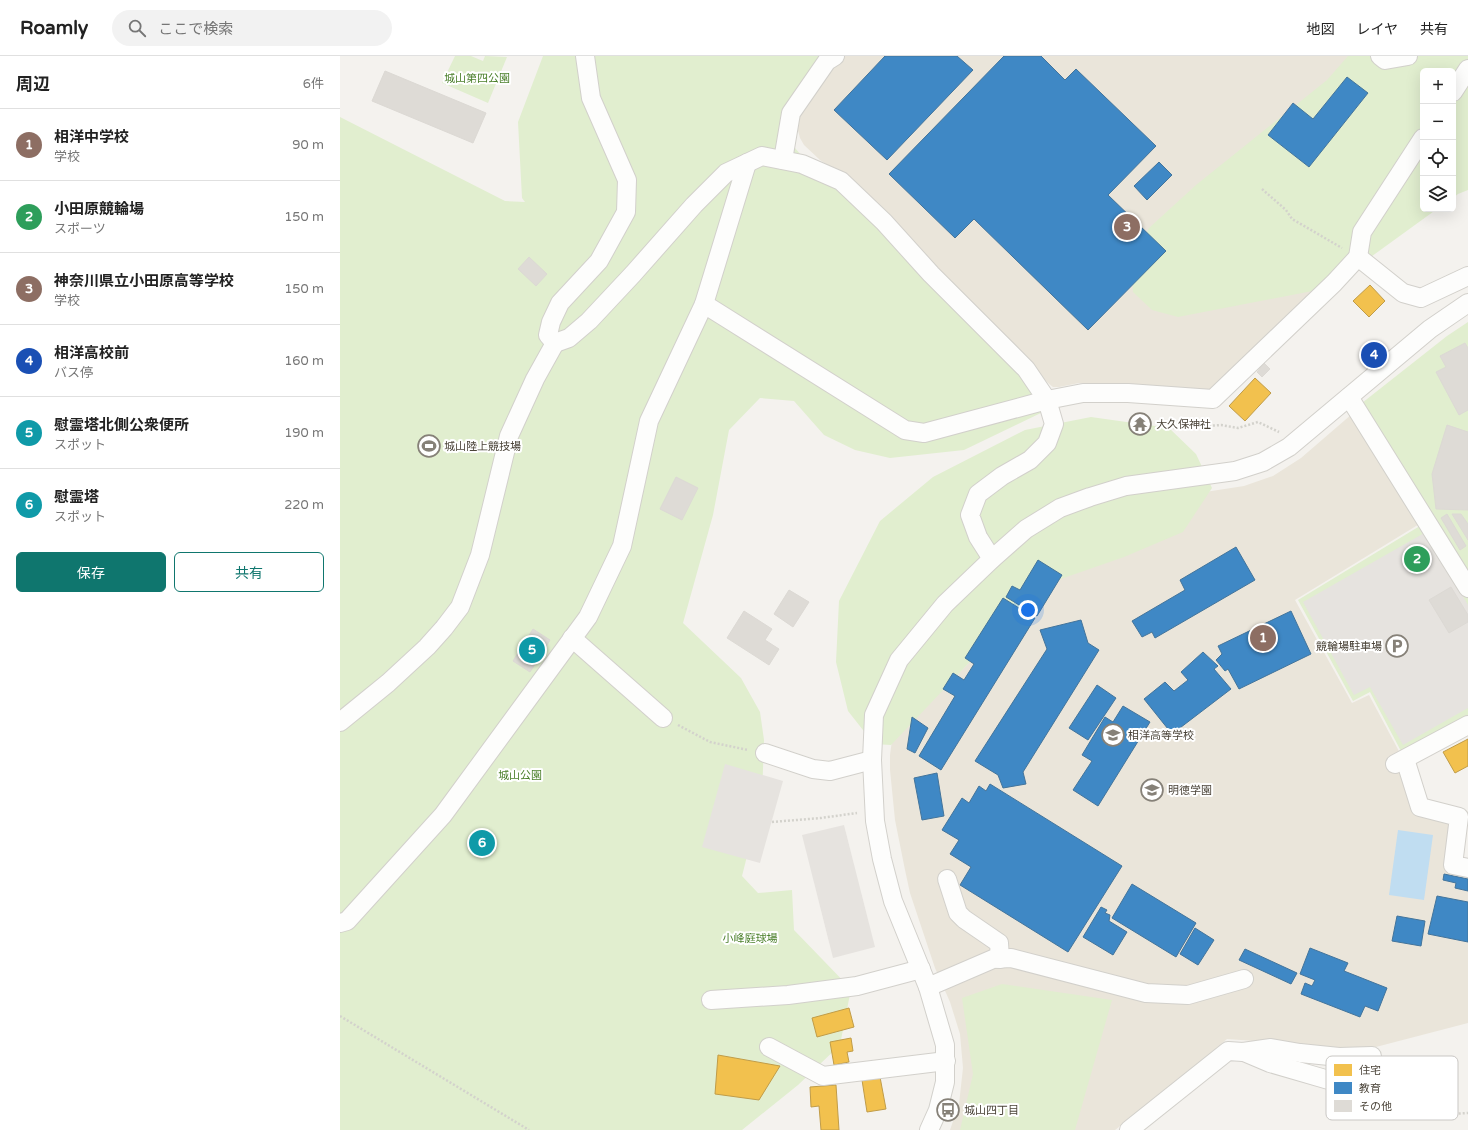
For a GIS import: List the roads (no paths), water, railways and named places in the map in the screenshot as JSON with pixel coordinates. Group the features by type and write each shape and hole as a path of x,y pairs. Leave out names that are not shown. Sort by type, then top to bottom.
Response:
{"street":[{"path":"555,343 548,335 551,322 560,303 599,261 626,212 627,180 591,98 585,56"},
{"path":"782,160 791,113 827,61 835,56"},
{"path":"1380,56 1386,60 1408,56"},
{"path":"1456,87 1468,69"},
{"path":"704,304 905,430 924,433 1047,400 1083,393 1128,393 1213,399 1334,283 1358,257 1362,232 1422,140"},
{"path":"340,722 388,683 427,647 460,607 480,555 488,529 509,436 535,379 555,343 570,338 589,321 694,205 726,173 762,156 802,164 841,182 884,222 931,274 1026,369 1047,400 1054,424 1047,443 1030,460 1002,476 978,494 970,515 978,537 992,559"},
{"path":"340,923 347,921 443,814 588,617 622,546 649,421 704,304 747,163"},
{"path":"1358,257 1403,293 1421,298 1468,276"},
{"path":"929,1130 938,1110 945,1082 945,1045 928,987 893,901 882,860 875,810 872,760 874,715 899,660 945,604 1026,529 1060,508 1126,486 1236,471 1262,462 1289,447 1430,329 1468,304"},
{"path":"1349,397 1468,588"},
{"path":"572,638 663,718"},
{"path":"1468,725 1400,761 1420,807 1459,817 1453,865 1468,868"},
{"path":"765,753 813,769 830,771 872,760"},
{"path":"947,879 958,913 964,919 999,943 1000,959"},
{"path":"928,987 993,959 1011,958 1146,993 1188,995 1244,979"},
{"path":"711,1000 788,995 858,986 921,969"},
{"path":"769,1046 823,1076 946,1061"},
{"path":"1129,1130 1228,1051 1243,1052 1271,1048 1329,1056"},
{"path":"1243,1052 1270,1063 1326,1079"}],"water":[{"path":"1398,830 1433,835 1424,900 1389,895"}],"place":[{"name":"神奈川県立小田原高等学校","path":"1127,227"},
{"name":"相洋高校前","path":"1374,355"},
{"name":"大久保神社","path":"1140,424"},
{"name":"城山陸上競技場","path":"429,446"},
{"name":"小田原競輪場","path":"1417,559"},
{"name":"相洋中学校","path":"1263,638"},
{"name":"競輪場駐車場","path":"1397,646"},
{"name":"慰霊塔北側公衆便所","path":"532,650"},
{"name":"相洋高等学校","path":"1113,735"},
{"name":"明徳学園","path":"1152,790"},
{"name":"慰霊塔","path":"482,843"},
{"name":"城山四丁目","path":"948,1110"}],"park label":[{"name":"城山第四公園","path":"477,78"},
{"name":"城山公園","path":"520,775"},
{"name":"小峰庭球場","path":"750,938"}]}
